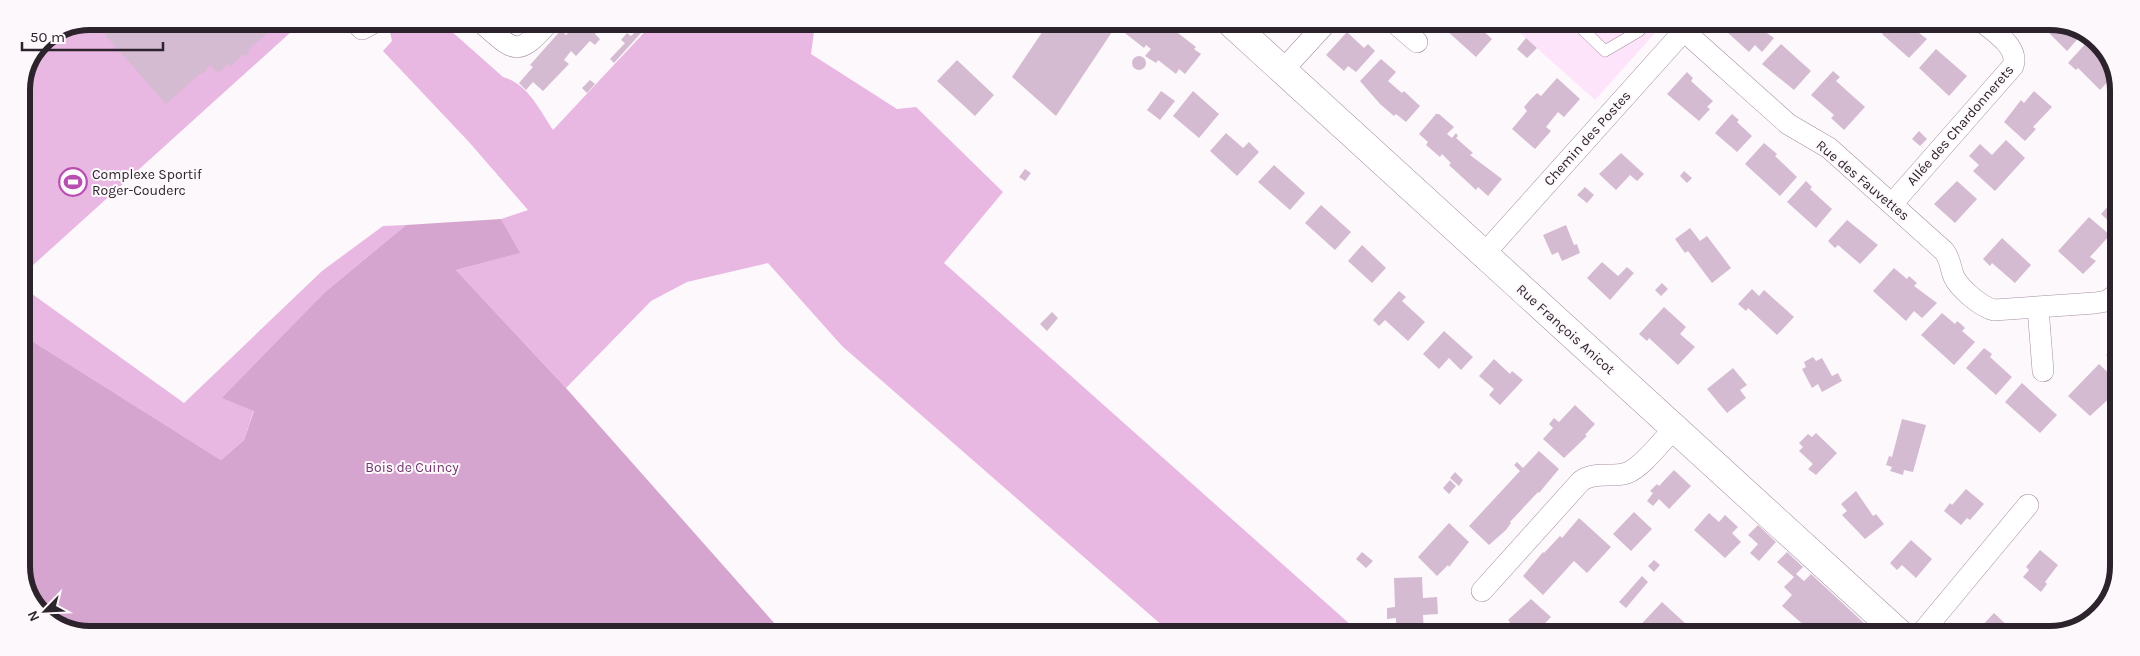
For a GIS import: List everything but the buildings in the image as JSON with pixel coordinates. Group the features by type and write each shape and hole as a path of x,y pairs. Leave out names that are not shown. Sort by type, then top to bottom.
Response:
{"street":[{"path":"490,30 507,45 520,48 530,43 542,30"},
{"name":"Rue François Anicot","path":"1239,30 1676,427 1781,527 1891,626"},
{"path":"1283,70 1320,30"},
{"path":"1403,30 1417,42"},
{"name":"Chemin des Postes","path":"1484,254 1685,30"},
{"name":"Rue des Fauvettes","path":"1691,30 1794,129 1823,144 1944,251 1951,262 1955,278 1984,306 1994,310 2038,308 2101,302 2110,299"},
{"name":"Allée des Chardonnerets","path":"1892,204 2013,66 2014,55 2011,48 1992,30"},
{"path":"2038,308 2043,371"},
{"path":"1482,591 1582,481 1597,475 1618,475 1632,471 1676,427"},
{"path":"1927,626 2028,505"}],"lane":[{"path":"1583,30 1605,51 1640,30"}],"shaded area":[{"name":"Complexe Sportif Roger-Couderc","path":"90,30 293,30 30,268 30,90 31,78 35,67 47,47 67,35 78,31"},
{"path":"392,30 450,30 503,77 512,80 526,91 553,130 647,30 812,30 814,32 811,54 897,109 916,107 1003,192 944,263 1352,626 1163,626 842,346 768,263 687,282 651,301 566,388 456,270 519,253 501,219 528,210 469,142 383,51 392,41 390,32"},
{"path":"1517,30 1658,30 1595,100"},
{"path":"406,225 325,292 223,398 254,410 244,440 221,460 30,340 30,292 184,403 322,271 383,226"}],"green space":[{"name":"Bois de Cuincy","path":"501,219 520,253 456,270 566,388 777,626 90,626 74,624 56,616 47,609 36,593 30,570 30,340 221,460 244,440 254,411 222,398 325,292 406,225"}],"place":[{"name":"Complexe Sportif Roger-Couderc","path":"73,182"}]}
